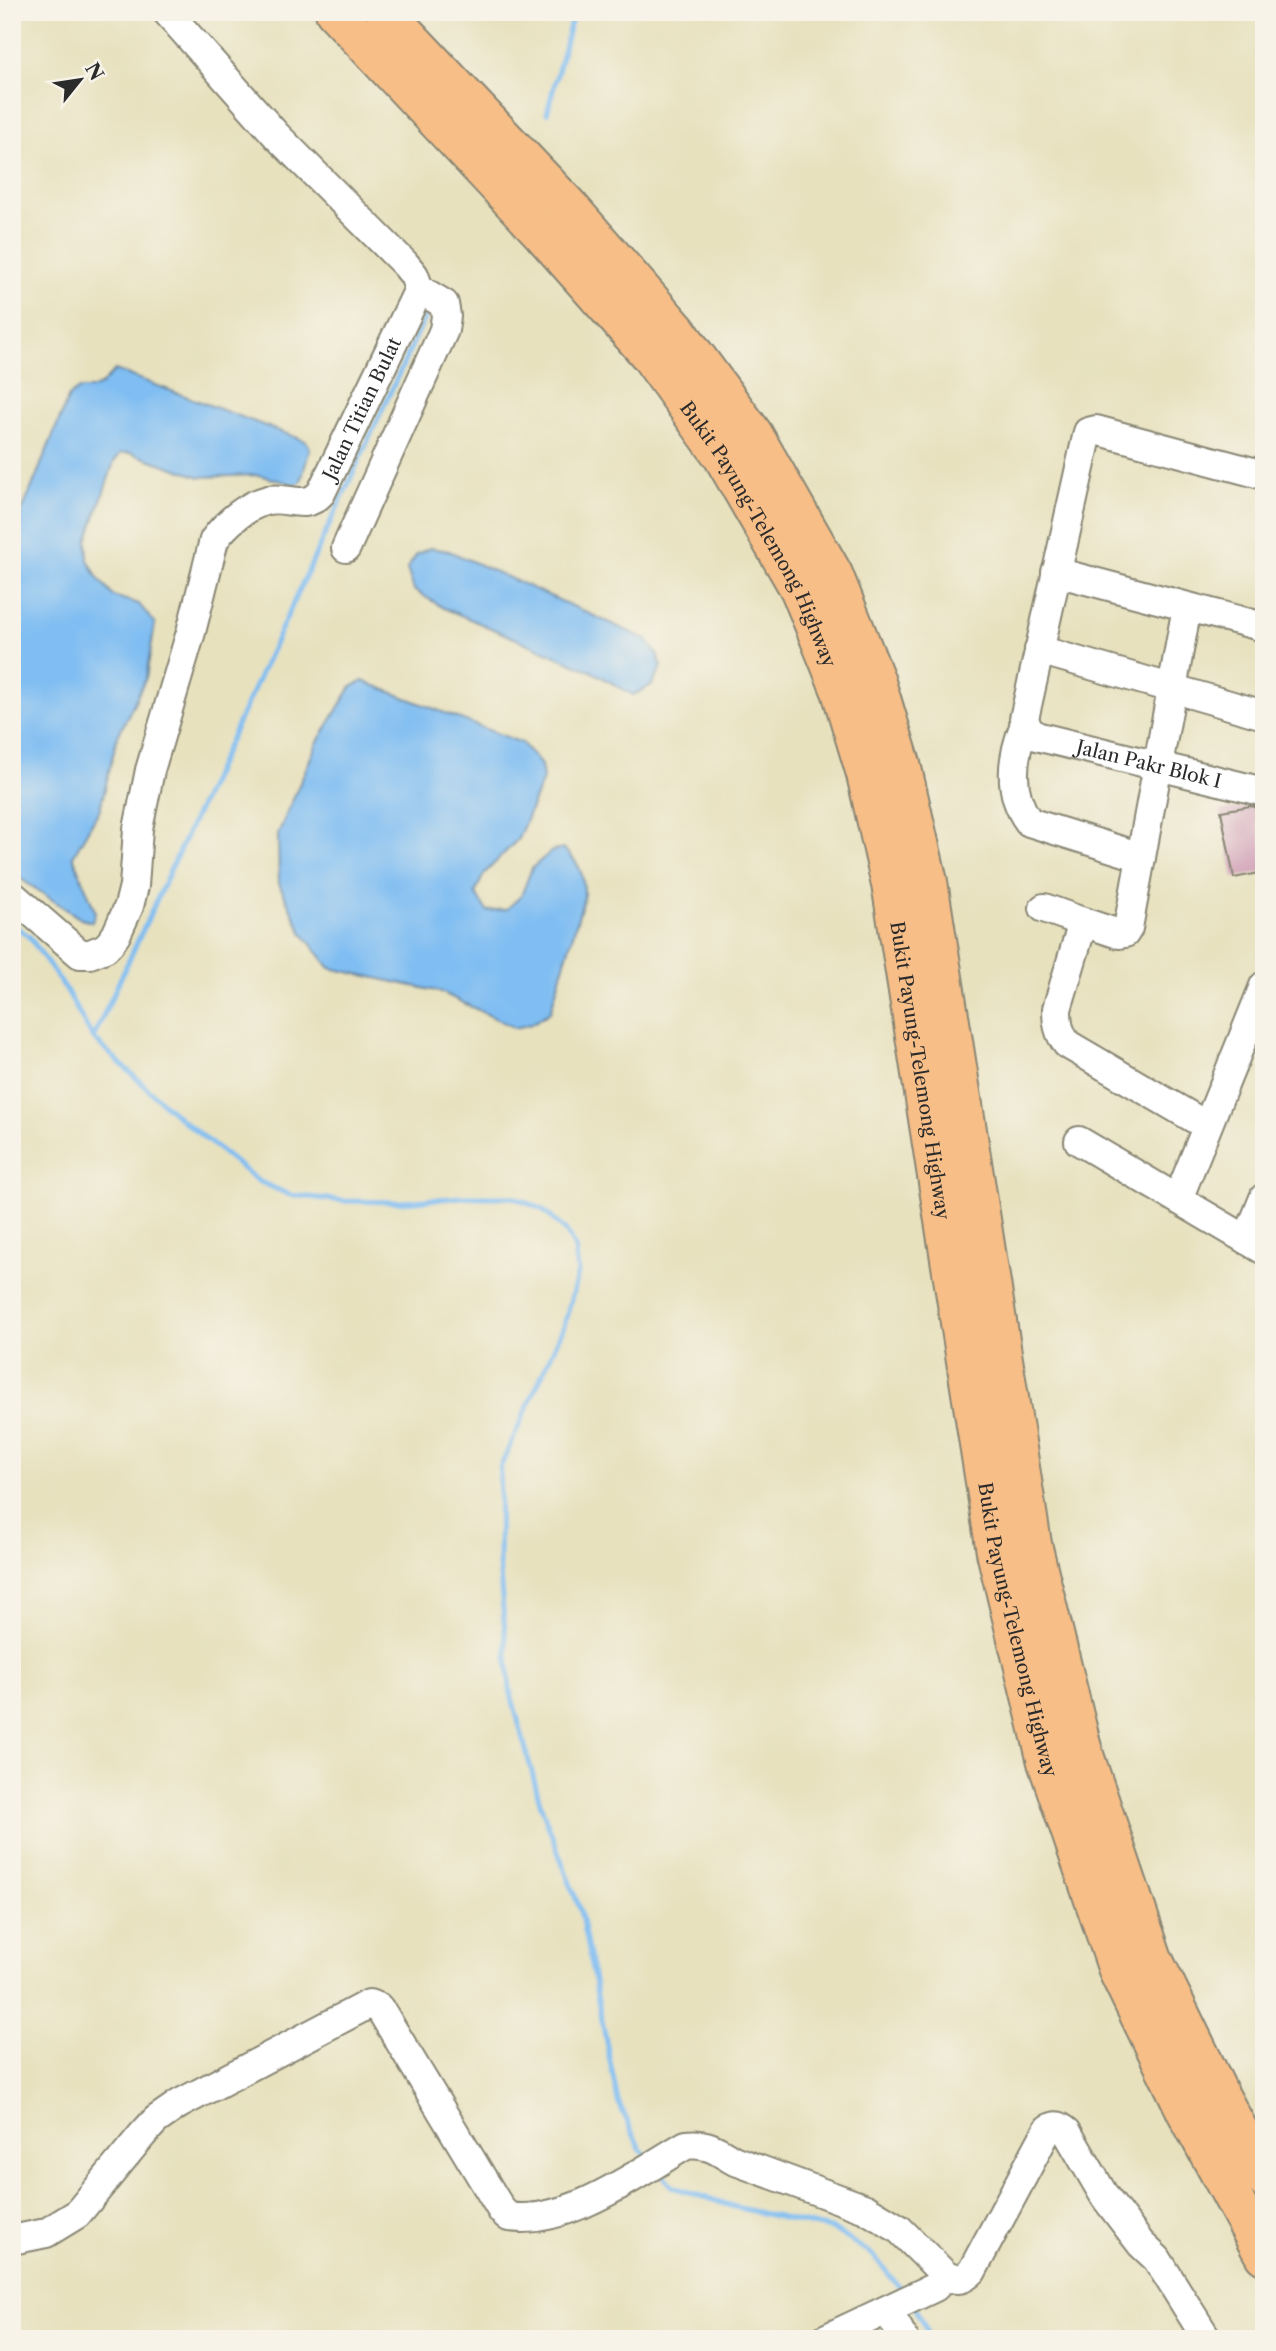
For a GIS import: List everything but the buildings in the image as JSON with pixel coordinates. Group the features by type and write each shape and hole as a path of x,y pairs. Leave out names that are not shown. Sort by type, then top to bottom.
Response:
{"highway":[{"name":"Bukit Payung-Telemong Highway","path":"335,12 542,233 649,354 722,454 800,590 841,691 866,774 892,889 996,1552 1047,1762 1119,1973 1187,2113 1264,2255"},
{"name":"Bukit Payung-Telemong Highway","path":"385,12 569,208 677,331 753,435 833,574 875,679 901,764 928,882 1032,1544 1083,1752 1153,1959 1220,2096 1264,2178"}],"street":[{"path":"167,12 277,136 405,264 414,275 419,289 444,304 444,330 346,548"},
{"name":"Jalan Titian Bulat","path":"12,895 80,954 90,954 105,948 116,935 129,906 134,886 138,829 150,770 191,632 214,540 222,528 261,503 274,500 302,503 321,493 419,289"},
{"path":"1141,857 1029,822 1016,797 1015,751 1031,730 1024,719 1087,435 1090,430 1096,430 1264,475"},
{"path":"1056,572 1264,627"},
{"path":"1044,908 1119,934 1125,933 1128,928 1187,607"},
{"path":"1039,650 1264,715"},
{"name":"Jalan Pakr Blok I","path":"1031,730 1158,766 1264,792"},
{"path":"1083,922 1057,1009 1060,1035 1068,1044 1207,1126"},
{"path":"1178,1199 1207,1126 1258,1014 1264,986"},
{"path":"1079,1141 1255,1245 1264,1198"},
{"path":"12,2239 46,2233 77,2214 143,2133 179,2104 369,2004 378,2007 382,2012 453,2132 502,2211 509,2217 557,2213 632,2178 686,2145 701,2143 733,2160 866,2209 899,2229 941,2282"},
{"path":"825,2339 891,2309 941,2282 964,2278 972,2271 1048,2129 1061,2126 1105,2197 1140,2244 1163,2266 1207,2339"},
{"path":"891,2309 904,2339"}],"water":[{"path":"115,370 306,441 310,448 301,481 296,485 259,475 200,477 131,453 121,453 114,462 87,541 88,560 113,596 139,604 155,624 146,678 117,738 100,809 73,856 95,911 92,922 81,919 12,873 12,548 18,521 69,396 79,389 101,385"},
{"path":"430,548 449,551 646,639 662,666 652,685 633,695 591,671 444,608 414,590 407,569 417,554"},
{"path":"363,681 522,743 541,765 543,779 518,839 484,874 475,893 487,911 507,909 521,896 532,868 552,851 564,849 580,870 584,897 550,1012 531,1024 515,1028 441,992 330,968 303,934 279,884 278,834 317,743 351,687"}],"waterway":[{"path":"547,113 570,25 576,12"},
{"path":"93,1038 430,306"},
{"path":"12,924 29,936 66,990 93,1038 176,1115 258,1181 290,1195 345,1201 403,1202 461,1197 513,1197 542,1209 565,1230 575,1248 578,1272 564,1326 500,1468 499,1563 510,1690 541,1806 580,1910 618,2101 640,2149 648,2157"},
{"path":"659,2170 673,2187 735,2207 834,2230 873,2255 904,2293"},
{"path":"914,2306 931,2339"}]}
